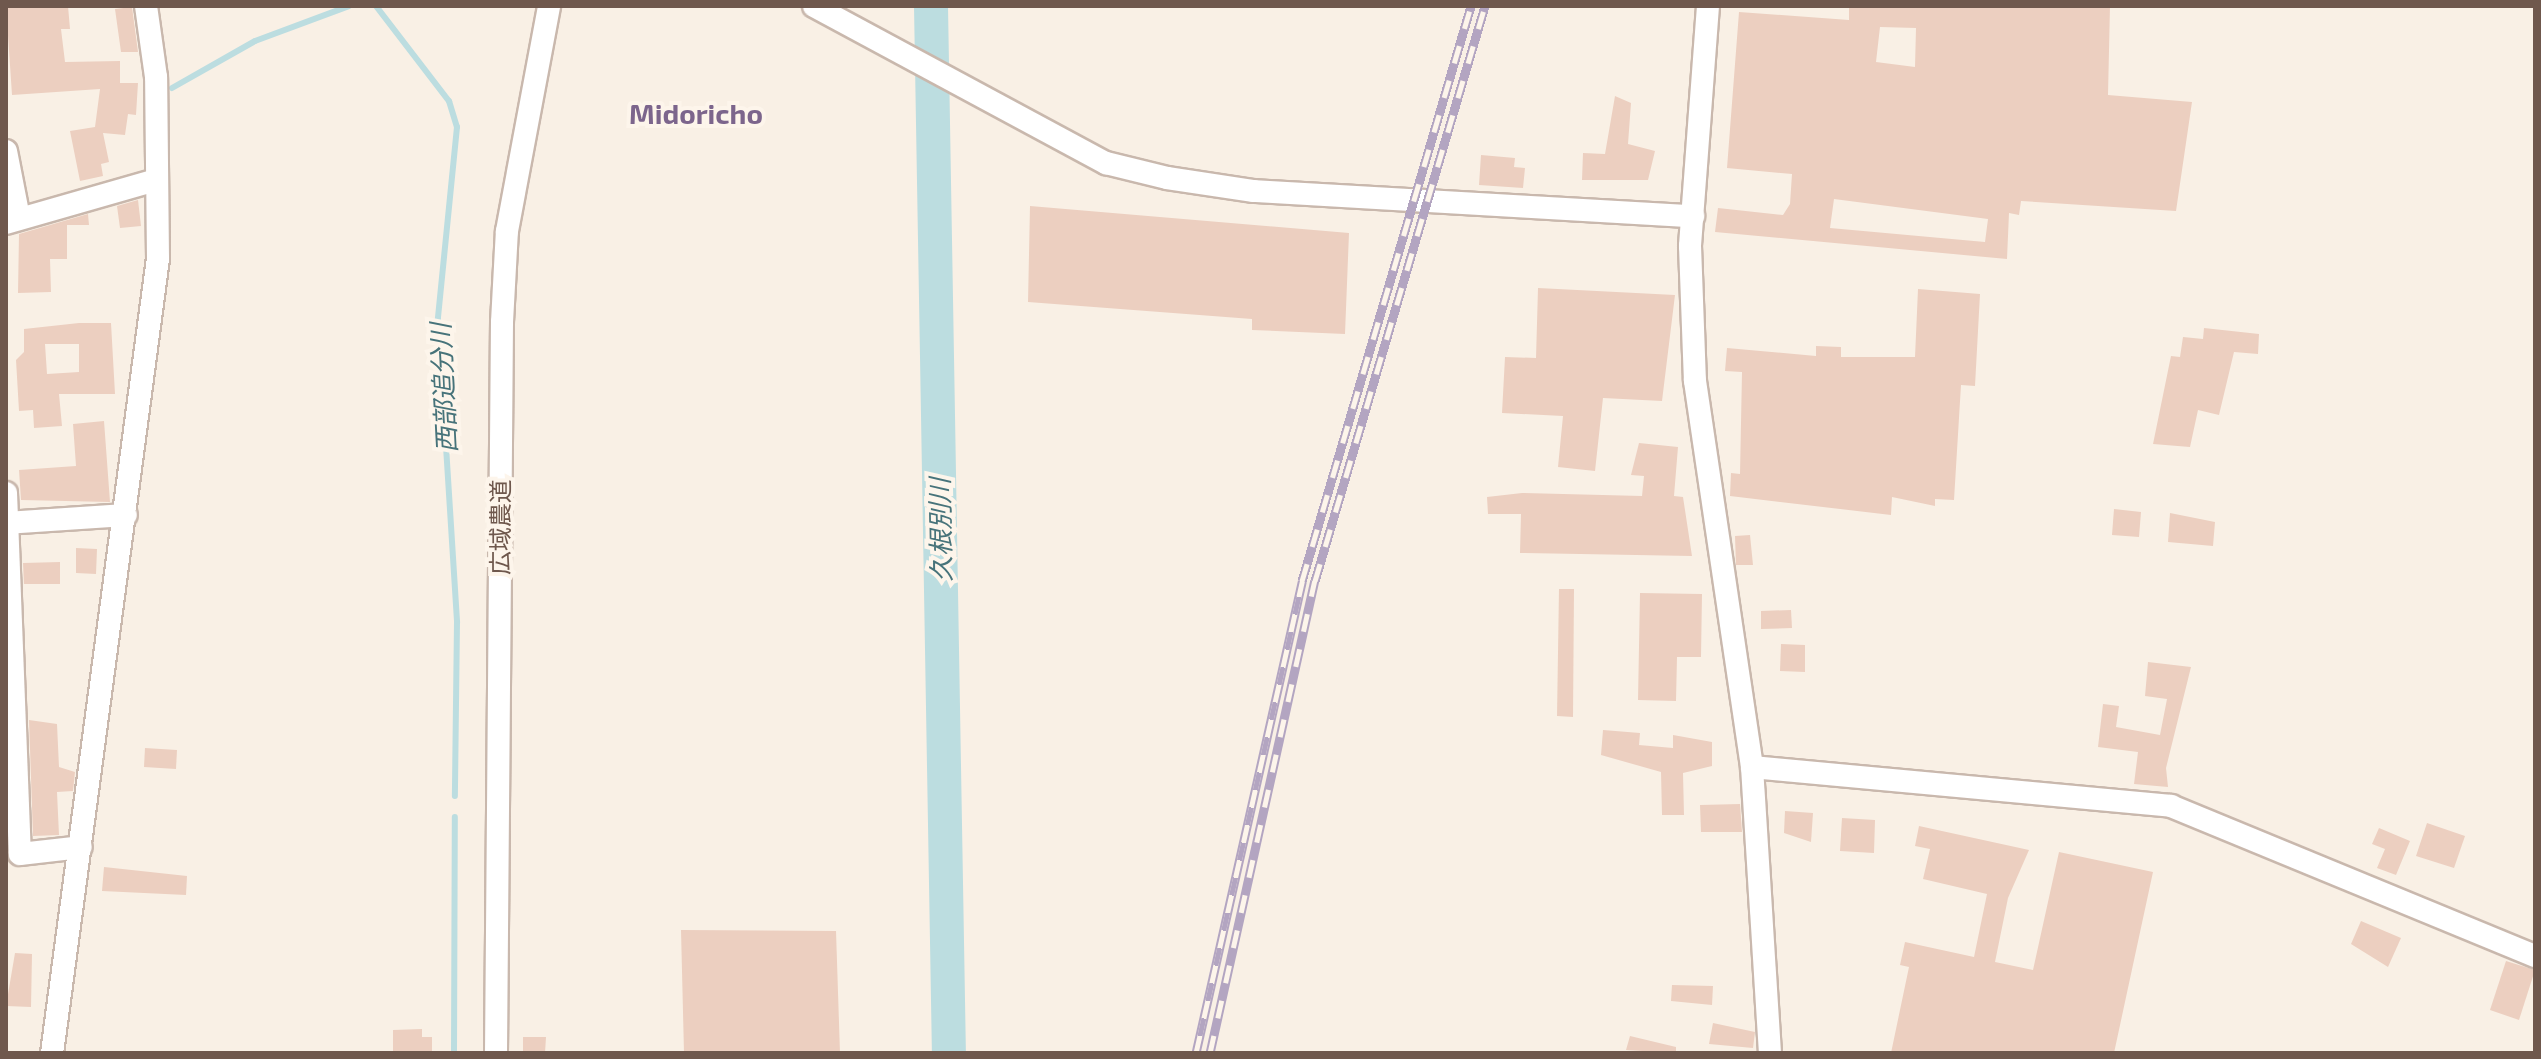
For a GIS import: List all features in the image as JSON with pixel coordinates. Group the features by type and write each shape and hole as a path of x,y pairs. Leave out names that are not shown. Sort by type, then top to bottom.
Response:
{"street":[{"path":"52,1053 158,259 156,77 146,6"},
{"name":"広域農道","path":"496,1053 502,322 507,231 549,6"},
{"path":"814,6 1000,109 1106,163 1167,178 1254,191 1693,216"},
{"path":"1708,6 1693,216 1702,464 1752,767 1770,1053"},
{"path":"6,151 12,221 156,180"},
{"path":"6,493 20,854 81,847"},
{"path":"6,523 126,515"},
{"path":"1752,767 2171,806 2535,956"}],"building":[{"path":"6,6 68,6 70,29 61,29 65,62 120,61 120,83 138,83 136,115 128,114 125,135 103,133 109,162 101,164 103,176 80,181 70,131 95,127 100,89 12,95"},
{"path":"1849,6 2110,6 2108,95 2192,102 2176,211 2021,201 2019,215 2009,213 2007,259 1715,232 1718,208 1783,215 1790,204 1792,174 1727,168 1739,12 1849,20","holes":["1880,27 1916,28 1915,67 1876,62","1834,199 1988,219 1985,242 1830,228"]},
{"path":"132,7 138,52 121,52 115,9"},
{"path":"1615,96 1631,103 1628,144 1655,151 1648,180 1582,180 1583,153 1605,154"},
{"path":"1481,155 1515,158 1514,167 1525,168 1523,188 1479,185"},
{"path":"138,200 141,226 120,228 117,206"},
{"path":"1030,206 1349,233 1345,334 1252,330 1252,319 1028,302"},
{"path":"88,214 89,225 67,225 67,259 50,259 51,292 18,293 19,234"},
{"path":"1538,288 1675,295 1662,401 1603,398 1595,471 1558,467 1563,416 1502,413 1505,357 1536,358"},
{"path":"1918,289 1980,294 1975,386 1961,385 1954,500 1935,499 1935,506 1892,497 1891,515 1730,496 1731,473 1740,474 1742,372 1725,371 1727,348 1816,356 1816,346 1841,347 1841,357 1915,357"},
{"path":"111,323 115,394 59,394 62,426 34,428 33,410 19,411 16,360 24,352 24,329","holes":["45,344 79,344 79,372 47,374"]},
{"path":"2204,328 2259,334 2258,354 2234,352 2219,415 2198,410 2190,447 2153,444 2171,356 2180,357 2183,337 2203,339"},
{"path":"104,421 110,502 21,500 19,470 76,466 73,424"},
{"path":"1639,443 1678,447 1674,496 1683,497 1692,556 1520,553 1521,514 1488,514 1487,497 1522,493 1642,496 1644,476 1631,475"},
{"path":"2114,509 2141,512 2139,537 2112,535"},
{"path":"2170,513 2215,522 2213,546 2168,542"},
{"path":"1750,535 1753,565 1736,565 1735,536"},
{"path":"76,548 97,549 96,574 76,573"},
{"path":"60,562 60,584 24,584 23,563"},
{"path":"1559,589 1574,589 1573,717 1557,716"},
{"path":"1640,593 1702,594 1701,657 1677,657 1676,701 1638,700"},
{"path":"1791,610 1792,628 1761,629 1761,611"},
{"path":"1781,644 1805,645 1805,672 1780,671"},
{"path":"2148,662 2191,667 2166,768 2168,787 2134,784 2138,752 2098,747 2103,704 2119,706 2116,727 2160,735 2167,699 2145,696"},
{"path":"29,720 57,724 59,767 75,772 73,791 57,792 59,835 33,836"},
{"path":"1603,730 1640,733 1639,745 1673,748 1673,735 1712,742 1712,766 1683,773 1684,815 1662,815 1661,772 1601,755"},
{"path":"145,748 177,750 176,769 144,767"},
{"path":"1740,804 1742,832 1701,832 1700,805"},
{"path":"1785,811 1813,813 1811,842 1784,833"},
{"path":"1842,818 1875,820 1874,853 1840,851"},
{"path":"2427,823 2465,836 2454,868 2416,856"},
{"path":"1919,826 2029,850 2008,898 1995,962 2033,970 2059,852 2153,872 2114,1053 1891,1053 1909,967 1900,965 1905,942 1974,957 1987,894 1923,879 1930,849 1915,846"},
{"path":"2379,828 2410,841 2396,875 2377,868 2385,849 2372,844"},
{"path":"104,867 187,876 186,895 102,891"},
{"path":"2361,921 2401,938 2388,967 2351,944"},
{"path":"681,930 836,931 840,1053 684,1053"},
{"path":"15,953 32,954 31,1007 6,1006"},
{"path":"2506,961 2535,970 2519,1020 2490,1010"},
{"path":"1672,985 1713,986 1712,1005 1671,1001"},
{"path":"1713,1023 1755,1032 1753,1048 1709,1044"},
{"path":"422,1029 422,1037 432,1037 432,1053 393,1053 393,1030"},
{"path":"1630,1036 1676,1047 1676,1053 1626,1050"},
{"path":"523,1037 546,1037 545,1053 523,1053"}],"waterway":[{"name":"西部追分川","path":"172,88 255,41 349,6"},
{"name":"西部追分川","path":"376,6 449,101 457,127 438,319 457,622 455,796"},
{"name":"久根別川","path":"931,6 949,1053"},
{"name":"西部追分川","path":"454,1053 455,817"}],"railway":[{"path":"1196,1053 1302,581 1471,6"},
{"path":"1210,1053 1315,581 1485,6"}],"district":[{"name":"Midoricho","path":"696,113"}]}
